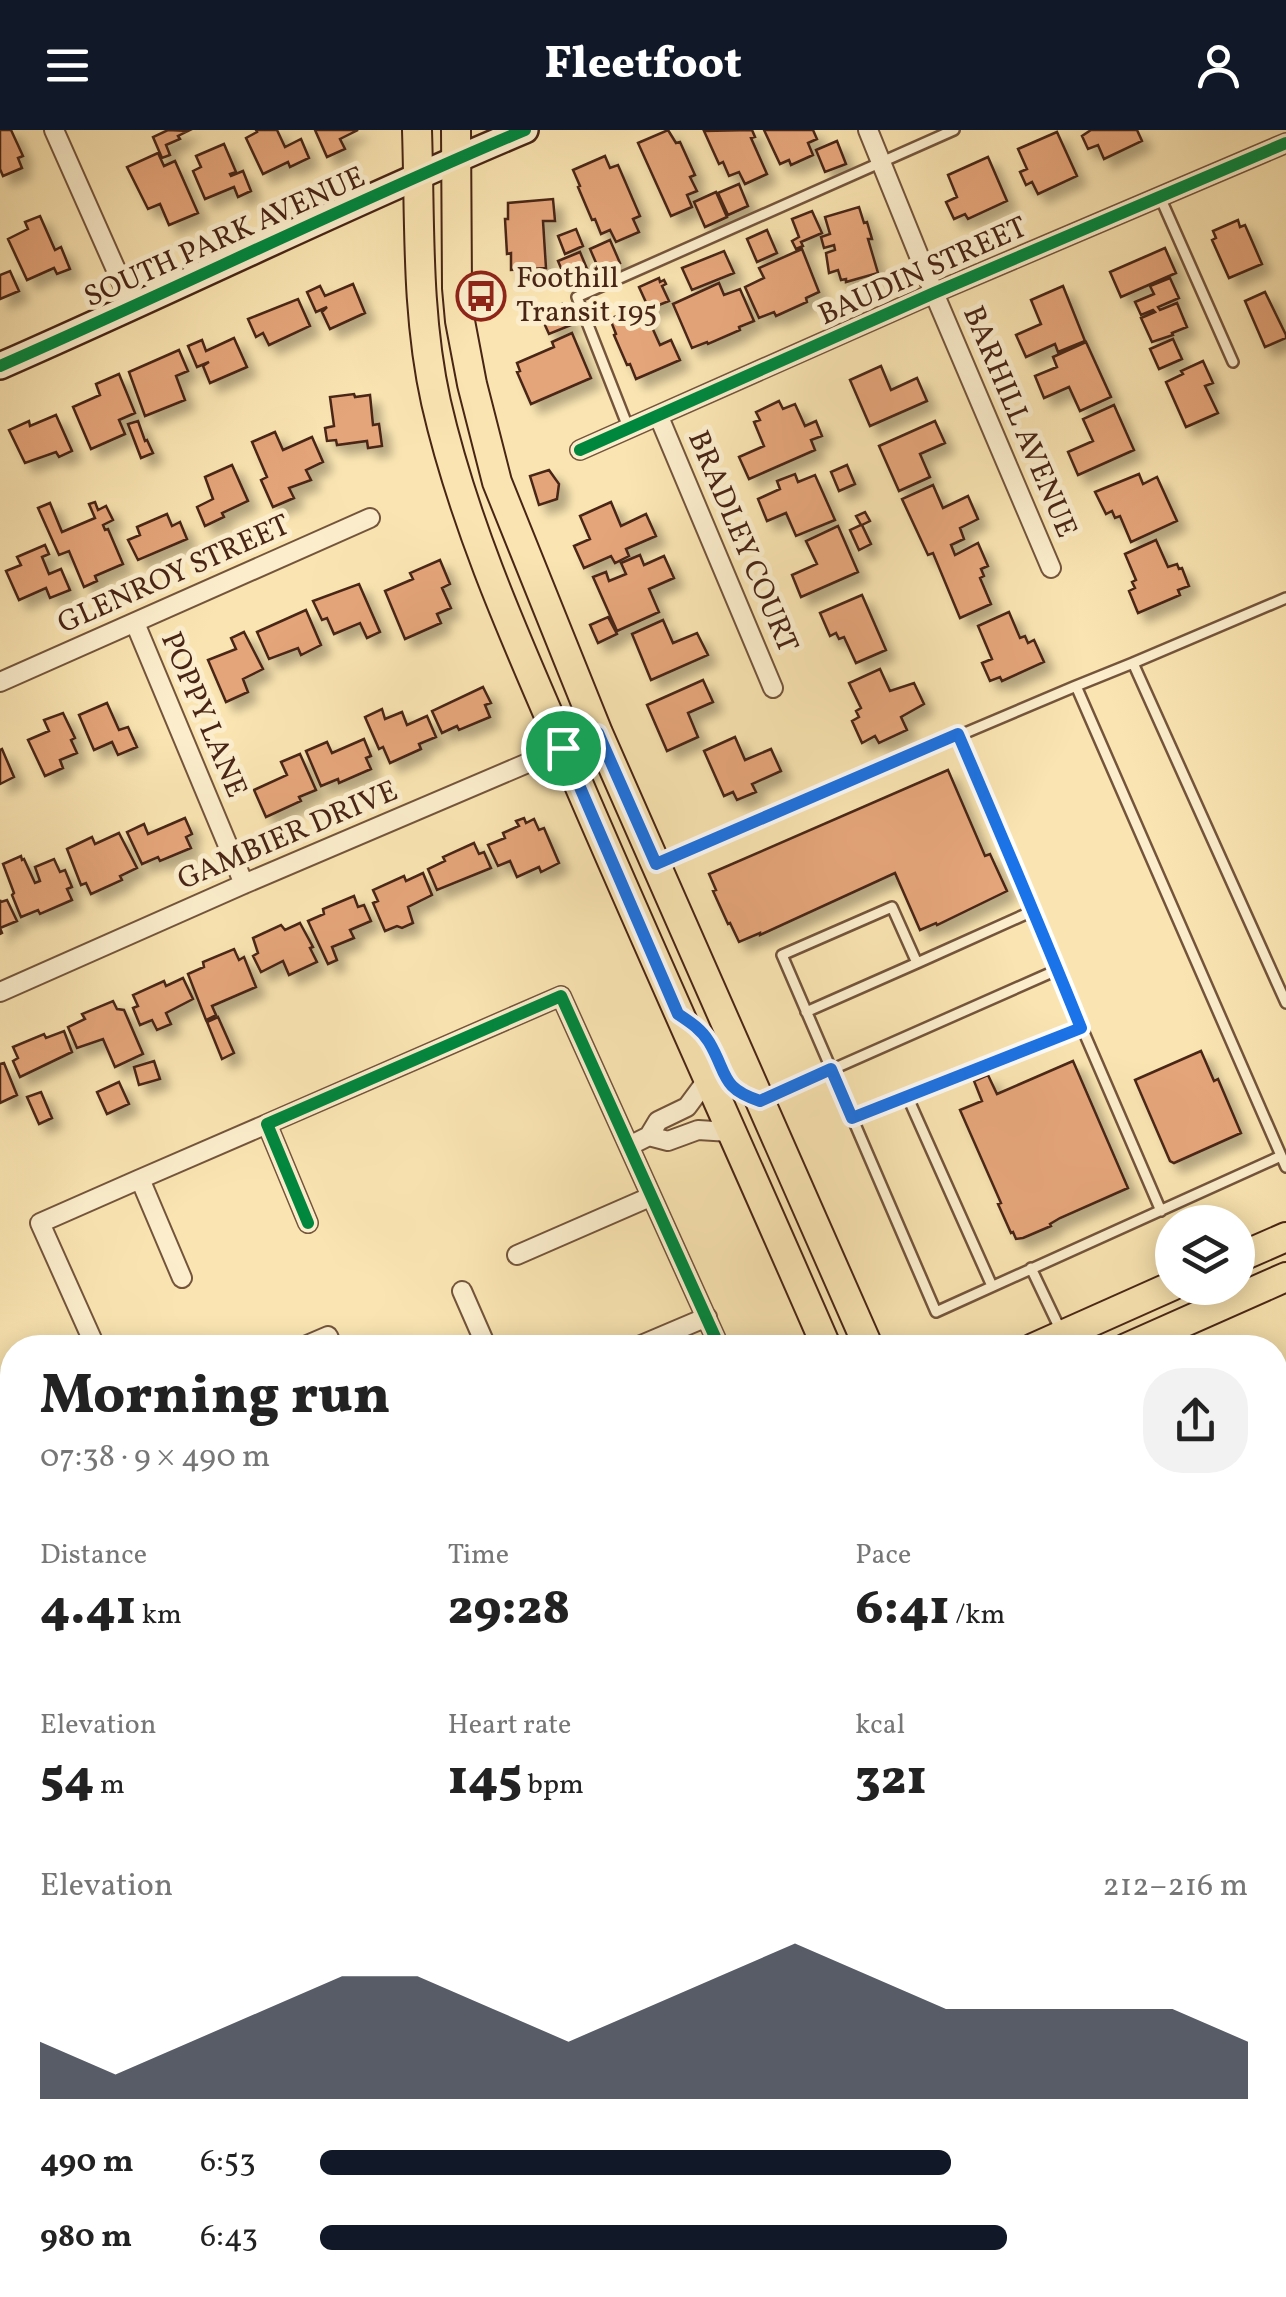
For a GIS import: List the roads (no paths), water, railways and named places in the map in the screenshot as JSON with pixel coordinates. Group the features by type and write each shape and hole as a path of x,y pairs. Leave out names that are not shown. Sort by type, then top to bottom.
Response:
{"main road":[{"path":"417,130 420,296 436,398 455,476 499,600 821,1335"},
{"path":"457,144 460,321 496,482 598,733 863,1335"},
{"path":"620,880 656,864"},
{"path":"678,1014 708,1040 729,1085 741,1095 760,1101"},
{"path":"1255,1251 1286,1237"},
{"path":"1155,1335 1286,1277"},
{"path":"1062,1334 1155,1293"}],"street":[{"path":"54,130 133,308"},
{"name":"SOUTH PARK AVENUE","path":"0,366 419,176 457,144 525,130"},
{"name":"BARHILL AVENUE","path":"868,130 1051,568"},
{"name":"BAUDIN STREET","path":"580,450 1286,143"},
{"name":"BRADLEY COURT","path":"659,417 773,688"},
{"name":"GLENROY STREET","path":"0,682 370,518"},
{"name":"POPPY LANE","path":"134,623 244,884"},
{"name":"GAMBIER DRIVE","path":"0,992 598,733"},
{"path":"90,1335 40,1222 561,996 715,1335"},
{"path":"629,1146 649,1136 658,1120 686,1107 707,1080"},
{"path":"267,1124 308,1222"},
{"path":"649,1136 668,1141 698,1130 730,1132"},
{"path":"140,1179 182,1278"},
{"path":"517,1256 650,1198"},
{"path":"462,1290 481,1335"},
{"path":"665,1335 707,1317"}],"lane":[{"path":"629,430 577,297 954,130"},
{"path":"1160,197 1233,362"},
{"path":"656,864 1286,598"},
{"path":"1133,663 1286,1003"},
{"path":"1076,686 1286,1167"},
{"path":"958,734 1158,1205"},
{"path":"917,963 892,908 782,956 936,1312 1155,1214"},
{"path":"806,1012 1035,910"},
{"path":"760,1101 1057,970"},
{"path":"852,1118 1081,1028"},
{"path":"908,1098 992,1286"},
{"path":"1174,1205 1281,1156"},
{"path":"1032,1268 1062,1334"}],"place":[{"name":"Foothill Transit 195","path":"481,296"}]}
